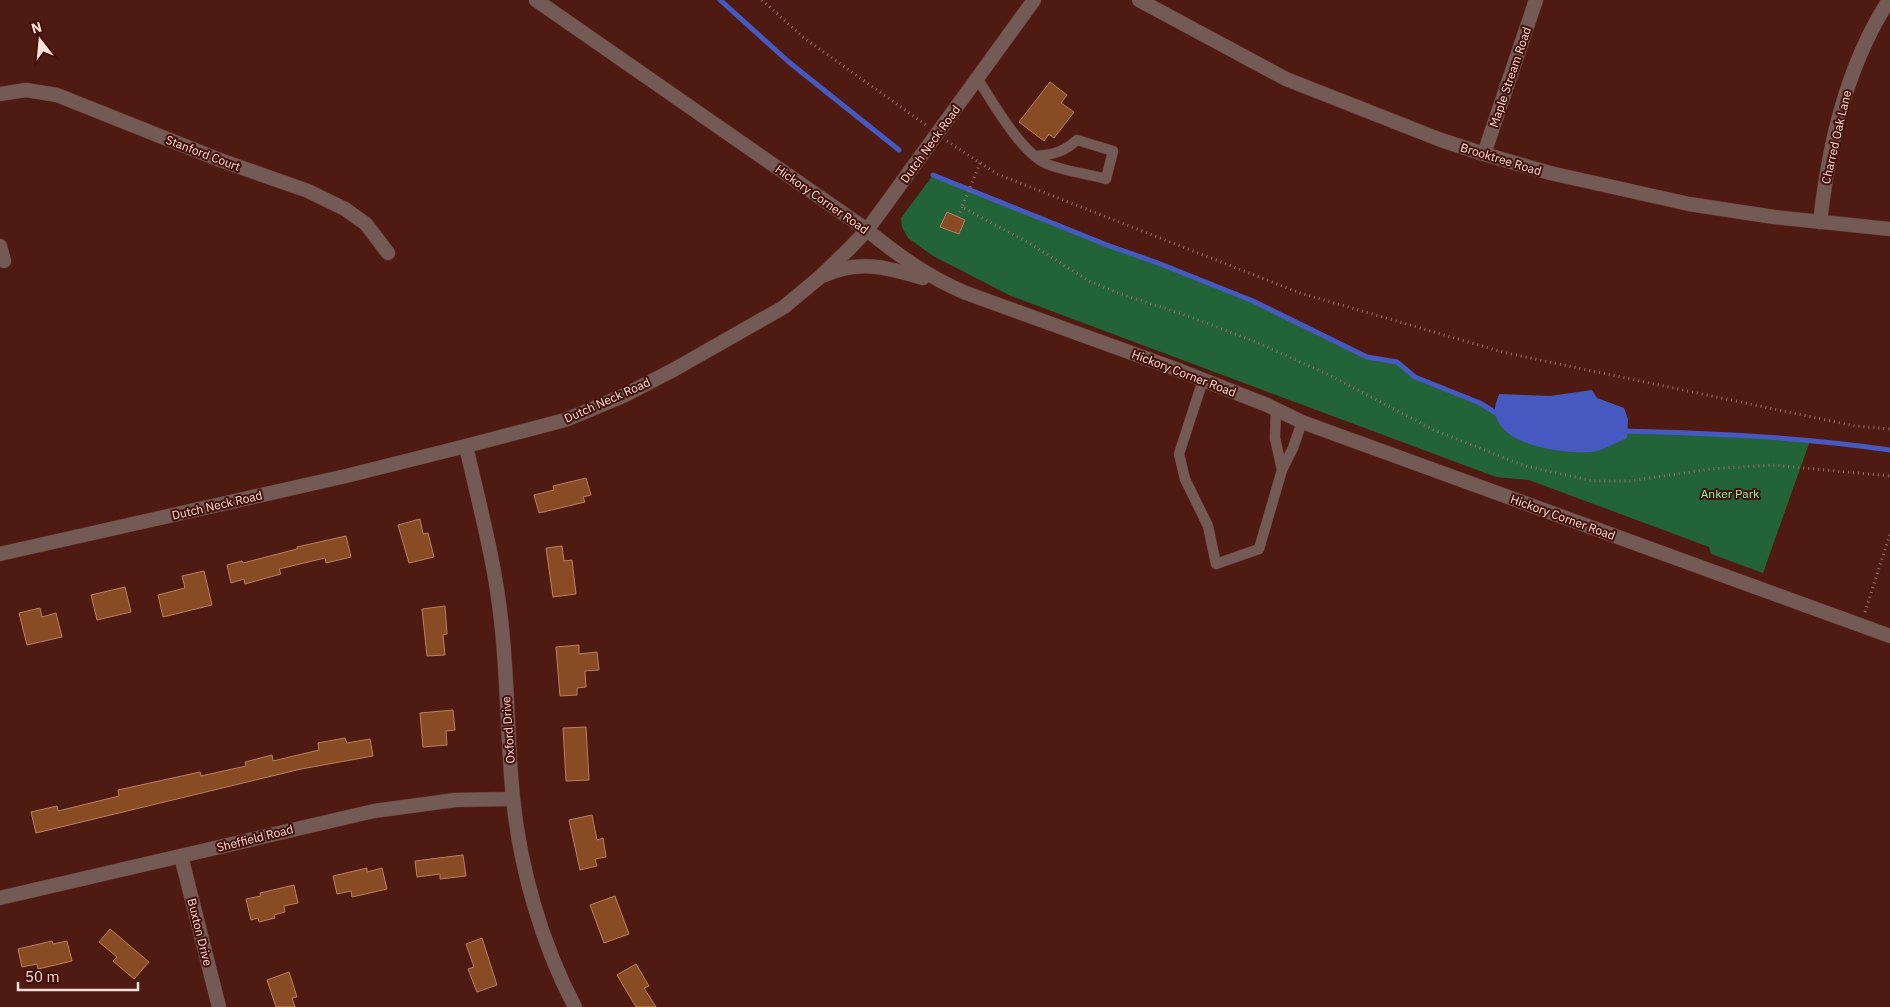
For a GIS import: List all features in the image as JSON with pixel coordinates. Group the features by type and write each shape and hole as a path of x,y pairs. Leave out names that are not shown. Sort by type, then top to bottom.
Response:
{"street":[{"name":"Hickory Corner Road","path":"536,0 867,230 915,267 942,283 1203,380 1276,409 1302,422 1890,636"},
{"name":"Dutch Neck Road","path":"0,554 346,476 565,420 625,395 675,369 784,307 820,277 867,230 1034,0"},
{"name":"Brooktree Road","path":"1139,0 1286,79 1441,140 1484,154 1550,174 1699,206 1890,229"},
{"name":"Maple Stream Road","path":"1484,154 1536,0"},
{"name":"Charred Oak Lane","path":"1820,222 1826,173 1848,86 1864,46 1888,0"},
{"name":"Stanford Court","path":"0,94 26,90 57,95 220,160 308,191 345,209 366,224 388,253"},
{"path":"0,246 4,260"},
{"path":"820,277 836,270 872,265 942,283"},
{"name":"Oxford Drive","path":"466,446 496,583 501,621 513,799 520,846 547,945 575,1007"},
{"name":"Sheffield Road","path":"0,898 374,811 455,800 513,799"},
{"name":"Buxton Drive","path":"181,856 220,1007"}],"lane":[{"path":"977,78 1004,120 1035,156 1046,164 1106,179 1113,151 1077,140 1066,150 1051,155 1035,156"},
{"path":"1203,380 1179,454 1185,480 1208,526 1216,564 1259,549 1282,470 1293,448 1302,422"},
{"path":"1276,409 1275,438 1282,470"}],"path":[{"path":"762,0 804,38 996,174 1300,293 1506,352 1855,426 1890,429"},
{"path":"958,217 980,163"},
{"path":"962,207 1029,243 1089,281 1254,341 1327,374 1434,430 1525,466 1593,481 1630,481 1711,469 1772,465 1890,476"},
{"path":"1861,625 1890,534"}],"green space":[{"name":"Anker Park","path":"933,175 1253,301 1367,357 1397,362 1415,377 1480,403 1517,427 1703,433 1810,441 1763,573 1711,554 1709,547 1529,480 1496,477 1011,296 933,256 908,238 902,227 901,218"}],"water":[{"path":"1592,390 1597,398 1624,408 1628,419 1627,438 1591,452 1565,451 1533,445 1518,439 1506,432 1498,422 1495,409 1499,394 1550,396"}],"building":[{"path":"1050,82 1067,95 1061,103 1074,112 1054,138 1049,134 1044,141 1019,122"},
{"path":"947,212 965,220 959,234 940,227"},
{"path":"586,478 591,495 583,497 585,502 539,513 534,495 554,490 553,486"},
{"path":"420,519 423,534 428,533 434,557 409,563 398,525"},
{"path":"346,536 351,557 326,563 325,558 279,569 281,574 245,584 244,579 231,583 227,565 242,561 243,563 297,549 297,547"},
{"path":"562,546 564,561 572,560 576,594 553,597 546,548"},
{"path":"204,571 212,605 163,617 158,595 185,588 182,576"},
{"path":"125,587 131,612 97,620 91,595"},
{"path":"445,606 447,634 443,635 445,655 427,656 422,609"},
{"path":"40,608 42,617 56,613 62,637 27,645 19,613"},
{"path":"579,645 579,654 597,652 599,670 585,671 586,687 577,688 577,695 560,696 556,647"},
{"path":"453,710 455,730 446,731 447,745 423,747 420,713"},
{"path":"586,727 589,780 566,781 563,728"},
{"path":"345,738 347,743 370,739 373,756 301,769 36,833 31,812 57,806 58,811 119,796 118,790 200,772 201,776 246,766 245,762 272,755 273,761 319,750 318,743"},
{"path":"592,815 597,840 603,838 606,857 595,859 597,866 580,870 569,820"},
{"path":"463,855 466,876 440,879 440,874 417,877 415,861"},
{"path":"367,868 367,872 382,868 387,889 352,897 351,891 337,894 333,876"},
{"path":"294,885 298,903 284,906 285,912 274,915 275,918 259,922 258,918 251,920 246,899 261,896 260,893"},
{"path":"615,896 629,934 604,943 590,905"},
{"path":"110,929 149,962 134,979 113,961 117,957 99,942"},
{"path":"482,938 497,985 477,992 468,969 474,967 466,944"},
{"path":"52,941 53,944 67,941 72,961 38,969 37,964 22,967 18,949"},
{"path":"636,964 649,986 644,988 656,1007 636,1007 617,975"},
{"path":"289,972 297,997 292,998 295,1007 276,1007 267,980"}],"waterway":[{"path":"720,0 790,63 899,150"},
{"path":"933,175 1253,301 1367,357 1397,362 1415,377 1480,403 1501,416"},
{"path":"1621,431 1756,436 1890,450"}]}
